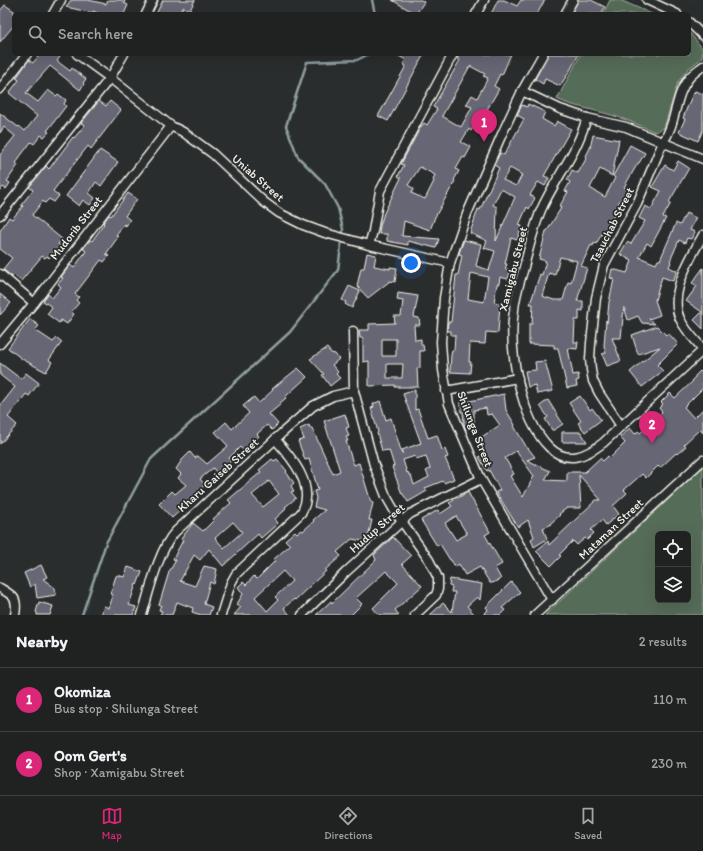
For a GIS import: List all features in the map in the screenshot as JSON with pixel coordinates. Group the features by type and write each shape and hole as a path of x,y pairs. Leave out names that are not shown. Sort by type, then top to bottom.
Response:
{"street":[{"path":"55,12 61,0"},
{"path":"147,12 154,0"},
{"path":"477,12 484,0"},
{"path":"566,12 573,0"},
{"path":"647,0 672,12"},
{"path":"691,24 703,36"},
{"path":"0,88 25,56"},
{"name":"Uniab Street","path":"79,56 110,78 171,126 183,132 213,154 264,202 279,212 303,225 325,234 450,263"},
{"path":"0,215 110,78 123,56"},
{"path":"369,245 380,191 452,56"},
{"name":"Shilunga Street","path":"542,56 522,91 467,214 450,263 441,327 443,370 449,404 481,479 552,600"},
{"name":"Tsauchab Street","path":"621,426 599,393 593,381 590,359 596,298 604,265 637,204 670,129 685,82 693,73 703,66"},
{"path":"522,91 557,107 587,118 626,127 703,159"},
{"name":"Xamigabu Street","path":"587,118 573,152 542,209 536,224 515,299 513,347 518,378 529,417 548,447 559,454 572,457 579,457 588,454 603,443 703,350 683,325 677,312 678,293 686,266 703,235"},
{"name":"Mudorib Street","path":"0,344 34,303 171,126"},
{"path":"0,274 34,303"},
{"path":"353,331 354,391 369,450 378,477 386,496 402,522 429,560 438,578 438,589 436,595 414,615"},
{"path":"446,391 518,378"},
{"name":"Kharu Gaiseb Street","path":"142,615 164,549 170,537 275,439 318,403 333,396 354,391"},
{"path":"221,615 231,583 236,574 301,513 306,505 306,492 301,473 293,460 275,439"},
{"name":"Mataman Street","path":"535,615 703,460"},
{"name":"Hudup Street","path":"302,615 358,561 414,511 481,479"},
{"path":"0,588 11,594 15,599 15,615"}],"green space":[{"path":"610,0 620,0 647,12 604,12"},
{"path":"691,34 703,49 702,58 688,69 678,82 664,128 655,132 619,117 572,105 557,99 580,56 691,56"},
{"path":"703,467 703,615 545,615"}],"building":[{"path":"71,0 88,0 106,4 108,0 125,0 124,3 128,5 125,12 88,12 66,7"},
{"path":"163,0 195,0 190,10 183,7 180,12 157,12"},
{"path":"392,0 421,0 424,2 417,12 413,12"},
{"path":"498,0 504,0 517,6 521,0 545,0 538,12 492,12"},
{"path":"578,0 591,0 605,7 602,12 572,12"},
{"path":"5,5 14,12 12,12 12,27 0,42 0,11"},
{"path":"38,56 59,56 60,57 57,61 70,71 72,68 86,79 80,90 50,66 26,93 38,102 48,90 56,96 58,94 66,100 64,104 66,106 47,131 49,132 44,137 41,135 34,144 31,142 16,163 18,165 7,181 10,183 6,189 3,187 0,190 0,155 15,136 4,127 0,133 0,113 25,131 37,116 9,93 19,80 16,78 29,60 33,63"},
{"path":"399,56 423,56 388,121 378,116 406,66 403,64 406,60"},
{"path":"459,56 510,56 502,75 500,74 494,86 499,89 482,118 485,120 480,128 475,125 471,131 469,129 461,142 471,147 465,158 463,157 456,169 459,171 454,180 455,181 435,217 430,230 404,221 402,236 439,239 436,248 408,241 408,245 387,241 387,234 379,234 380,226 384,213 401,178 398,176 404,165 401,164 420,128 424,123 427,125 437,109 433,107 460,60 457,59","holes":["470,66 485,74 483,76 488,78 477,98 472,95 466,105 472,107 461,127 442,116","420,167 435,175 434,181 425,199 411,193 414,189 408,185"]},
{"path":"547,56 578,56 560,86 545,79 543,84 535,79"},
{"path":"695,91 703,94 703,130 698,141 679,132 685,119 683,118"},
{"path":"99,101 106,106 110,101 121,110 91,149 88,146 53,191 59,196 54,202 49,199 45,203 43,201 32,215 62,239 58,244 60,246 49,258 47,256 45,258 42,256 21,281 14,275 12,277 3,269 12,258 0,249 0,231 9,217 12,219 23,206 21,205 33,190 29,187 46,166 49,169 73,137 74,138 85,125 81,123"},
{"path":"528,104 545,112 542,119 554,126 557,121 571,129 544,176 549,178 545,186 538,182 530,195 535,198 529,209 527,207 519,225 522,226 517,240 511,238 505,269 511,270 508,279 500,277 499,284 497,284 494,302 500,303 498,333 486,332 485,344 470,343 470,373 450,372 451,355 452,350 454,350 455,335 451,335 451,331 447,331 448,322 451,322 456,275 458,275 462,255 459,254 460,250 464,240 481,244 476,266 489,270 495,251 484,248 487,241 470,233 478,209 480,210 499,168 494,165 500,153 504,155 524,119 517,115 522,105 527,107","holes":["510,168 522,175 516,186 503,180","501,189 515,197 496,241 497,207 493,205","471,273 488,277 484,302 468,299"]},
{"path":"593,135 619,140 612,176 600,169 590,188 605,197 615,178 613,176 630,145 645,153 624,187 630,190 625,201 621,199 613,213 615,214 608,226 611,228 607,235 603,232 596,244 594,243 593,246 591,245 581,266 587,268 577,301 583,301 583,311 579,310 579,320 575,320 574,342 578,342 577,349 568,348 573,375 578,374 579,380 576,381 577,386 567,388 558,348 554,348 554,345 529,344 529,324 532,324 533,304 530,304 546,261 539,259 546,231 561,208 559,207 568,192 565,191 570,182 567,180 572,170 578,173 590,148","holes":["560,257 577,261 571,283 568,282 563,300 554,300 542,296 549,273 555,275"]},
{"path":"100,150 118,162 101,186 96,182 89,193 95,198 90,205 83,200 79,206 66,196"},
{"path":"678,161 689,168 669,202 671,203 663,217 666,218 651,246 647,243 639,257 656,264 658,260 660,260 676,223 680,225 686,213 696,218 690,230 695,232 691,239 687,238 685,243 679,240 669,267 677,271 673,281 662,277 655,300 660,315 649,319 655,324 642,323 638,316 628,320 624,307 621,338 612,338 621,361 607,366 602,354 606,353 604,346 606,320 607,323 609,302 614,279 610,278 612,269 627,273 632,261 620,254 627,242 631,244 645,221 639,218 645,206 651,209 661,191 652,187 665,165 673,170"},
{"path":"128,193 137,199 125,216 130,220 126,226 124,224 116,235 118,237 106,254 109,256 104,262 101,260 75,294 79,297 76,300 79,303 71,312 74,314 67,324 61,320 59,323 47,314 52,307 43,301 48,294 52,298 61,287 58,284 63,278 61,277 70,265 74,268 86,251 83,249 90,240 92,241 109,215 111,216"},
{"path":"367,253 376,255 374,266 390,269 390,267 397,268 395,282 390,281 368,298 357,286 361,268 364,268"},
{"path":"703,268 703,329 694,320 702,312 686,301 697,286 692,283"},
{"path":"349,286 360,291 352,308 345,304 346,302 342,300"},
{"path":"398,293 418,296 414,317 419,318 420,325 414,325 415,340 421,339 421,345 423,345 424,351 420,351 420,368 417,368 418,387 395,387 395,385 369,386 369,361 363,362 363,338 360,338 359,330 369,330 369,324 395,323 394,316 401,316 403,301 397,300","holes":["382,339 396,339 396,356 382,356","387,364 403,364 402,378 387,378"]},
{"path":"0,294 11,303 0,315"},
{"path":"30,319 39,326 35,330 53,342 57,338 62,342 49,360 52,362 46,372 22,359 8,348"},
{"path":"657,326 666,335 668,333 678,344 657,365 663,371 642,387 630,372 660,347 638,354 632,335"},
{"path":"327,348 339,359 332,365 338,372 336,374 340,378 330,386 322,375 324,374 310,359"},
{"path":"545,361 553,391 537,394 535,385 528,387 525,371 536,370 535,362"},
{"path":"0,363 21,379 26,373 39,383 29,396 26,394 8,417 17,425 0,444 0,406 15,387 0,375"},
{"path":"298,368 307,377 285,397 286,398 280,403 281,404 269,414 278,424 272,430 267,425 257,434 259,436 254,441 256,444 246,453 240,447 229,458 231,461 217,473 213,468 200,479 205,485 191,498 194,501 188,507 186,505 172,518 159,504 172,491 175,494 186,485 178,478 181,474 176,469 182,460 190,452 195,458 198,456 207,464 228,446 215,432 226,422 232,429 249,413 243,406 254,397 259,403 273,390 272,389"},
{"path":"703,370 703,388 684,407 694,418 703,409 703,433 700,429 684,444 686,446 660,468 658,466 646,478 642,474 624,490 627,493 613,506 619,514 606,525 602,520 591,530 594,533 587,540 585,538 577,545 573,541 559,555 561,556 551,566 536,551 548,541 549,545 596,500 601,500 579,475 581,508 567,508 559,514 560,515 551,523 552,524 543,528 547,539 534,547 531,539 534,537 528,520 518,527 496,492 500,490 489,470 487,471 479,457 486,453 477,440 500,425 492,414 487,415 486,408 474,410 474,428 466,429 460,403 504,394 506,410 527,448 535,457 527,460 550,471 545,480 567,481 567,472 585,472 600,458 603,461 608,456 610,458 625,443 620,437 630,428 635,434 638,431 640,433 662,412 659,408 663,404 661,402 670,393 675,398 693,381 692,380 700,371 701,372","holes":["516,451 534,476 523,497 510,476 514,474 505,458"]},
{"path":"415,390 415,410 418,409 428,438 437,435 442,450 445,449 448,457 445,458 454,479 444,483 443,481 425,488 427,491 408,502 402,494 392,467 394,466 389,450 382,451 371,408 374,407 373,404 380,401 386,420 391,418 402,454 402,450 421,443 403,394","holes":["415,456 416,459 426,456 430,469 426,471 429,477 414,485 411,475 409,475 408,472 407,473 403,460"]},
{"path":"580,396 590,410 592,408 601,420 585,432 578,423 581,421 569,403"},
{"path":"548,400 563,424 554,430 552,430 545,419 548,417 540,406"},
{"path":"345,414 349,427 346,428 349,436 346,437 348,441 346,441 354,465 359,463 371,502 373,503 369,520 372,520 367,542 352,539 337,552 341,556 295,600 294,599 284,608 290,615 234,615 241,607 237,604 243,594 238,587 243,582 246,585 254,576 257,579 275,561 274,559 290,545 285,540 295,531 297,533 301,530 303,531 325,510 314,507 316,498 314,491 318,490 309,459 305,460 298,441 304,439 300,429 309,425 310,428 312,428 333,474 340,471 324,421","holes":["283,571 292,581 275,597 278,600 267,611 255,597"]},
{"path":"562,432 581,432 587,442 562,442"},
{"path":"272,459 274,461 277,459 287,471 286,472 294,483 291,486 294,491 291,492 296,498 285,507 286,508 284,511 275,519 278,523 276,525 261,538 258,534 223,566 209,549 200,560 194,555 180,581 195,586 204,566 217,569 214,584 210,582 204,604 212,607 209,615 201,615 192,612 193,608 177,602 172,615 160,615 162,611 159,610 161,605 159,605 169,572 176,560 173,559 183,540 181,539 193,523 203,531 214,520 213,519 231,503 228,500 261,472 259,470","holes":["269,481 279,494 263,507 252,495","233,522 242,532 224,548 215,538"]},
{"path":"468,492 490,532 485,535 502,564 495,568 501,579 490,583 480,567 465,575 459,564 455,567 440,544 437,546 421,520 438,510 440,514 452,506 449,503","holes":["456,516 467,534 456,540 445,523"]},
{"path":"393,537 411,556 402,564 422,586 395,610 399,615 379,615 373,608 398,583 386,571 356,598 362,604 351,615 316,615 331,601 332,603 376,560 374,555"},
{"path":"41,565 47,577 43,579 55,588 56,595 37,598 35,584 30,587 24,573"},
{"path":"128,567 142,572 129,605 136,607 133,615 101,615 104,606 109,608 113,595 110,594 116,576 118,575 124,577"},
{"path":"450,579 482,584 480,600 477,597 467,606 475,615 430,615 443,603 452,612 455,592 451,592 452,587 449,586"},
{"path":"511,582 520,592 502,608 505,610 500,615 483,615 488,610 486,607"},
{"path":"39,602 53,606 50,615 37,615 36,612"}],"waterway":[{"path":"372,0 375,12"},
{"path":"82,615 106,543 151,459 290,332 338,270 343,229 338,208 325,184 298,157 286,126 307,62 357,60 365,56"}],"place":[{"name":"Okomiza","path":"484,142"},
{"name":"Oom Gert's","path":"652,444"}]}
